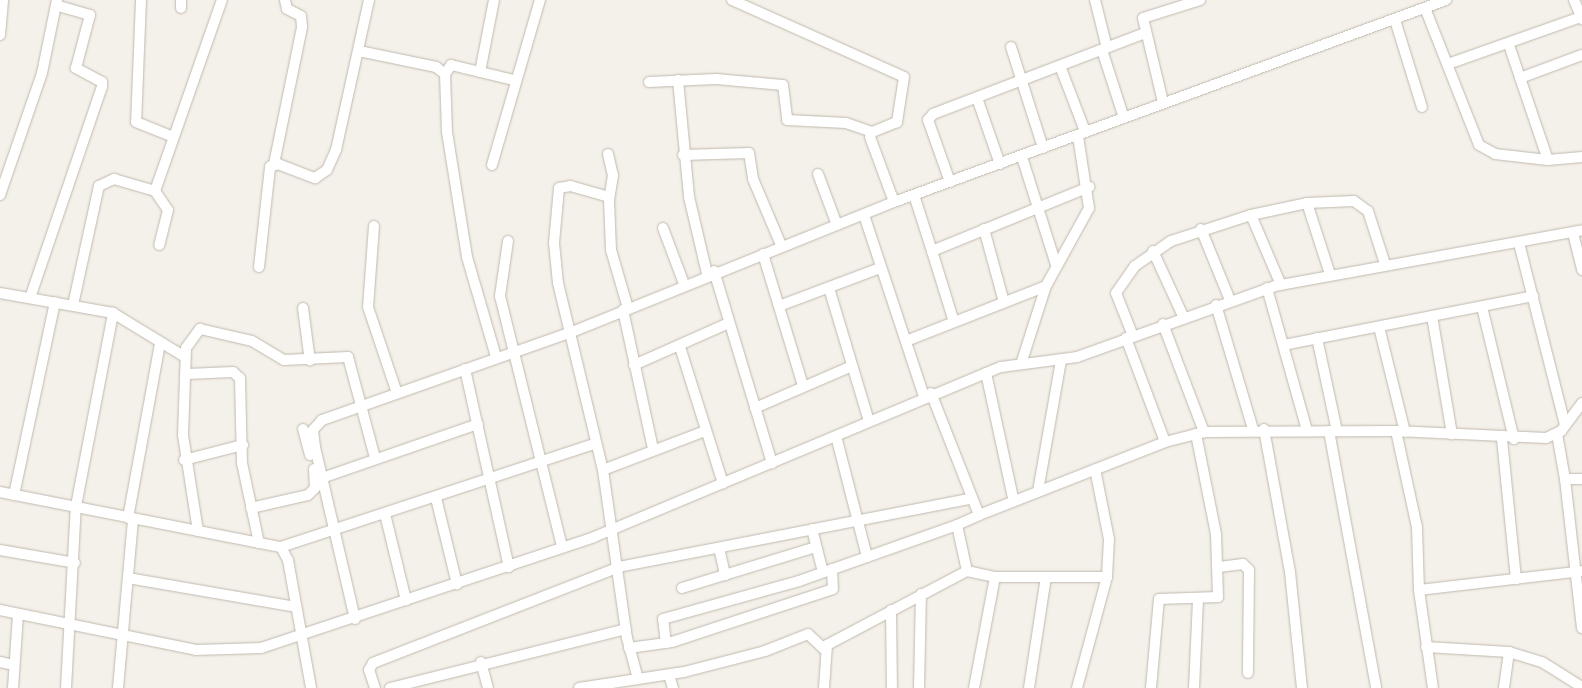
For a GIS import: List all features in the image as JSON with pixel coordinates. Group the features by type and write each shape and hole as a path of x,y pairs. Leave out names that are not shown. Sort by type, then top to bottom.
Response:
{"street":[{"path":"0,35 3,0"},
{"path":"141,0 136,122 173,137"},
{"path":"155,191 222,0"},
{"path":"259,267 263,204 274,164 302,28 300,16 287,9 285,0"},
{"path":"274,164 309,177 320,177 327,170 336,150 370,0"},
{"path":"480,72 494,0"},
{"path":"492,165 514,80 540,0"},
{"path":"649,82 678,80 783,86 787,120 846,123 872,132 897,122 904,77 732,0"},
{"path":"1095,0 1104,49 1124,118"},
{"path":"1163,102 1144,33 1143,18 1149,13 1200,0"},
{"path":"355,619 336,530 322,478 315,426 361,406 572,332 711,272 763,254 781,245 894,202 1022,157 1163,102 1395,20 1446,0"},
{"path":"1448,64 1509,45 1582,18 1574,0"},
{"path":"0,195 42,73 57,3 90,15 76,68 102,82 102,87 30,298"},
{"path":"1425,8 1479,145 1495,154 1548,160 1582,157"},
{"path":"1395,20 1422,107"},
{"path":"950,182 928,120 933,114 1144,33"},
{"path":"1509,45 1548,160"},
{"path":"1011,47 1044,148"},
{"path":"359,51 436,67 445,74"},
{"path":"1520,78 1582,55"},
{"path":"496,358 467,257 447,132 445,74 451,65 514,80"},
{"path":"1022,361 1046,286 1056,265 1085,218 1088,187 1076,148 1081,134 1060,66"},
{"path":"678,80 683,155 711,272 729,323 772,463"},
{"path":"977,98 1000,164"},
{"path":"872,132 870,141 894,202"},
{"path":"683,155 749,153 753,179 781,245"},
{"path":"608,154 613,174 609,197 610,250 626,309 634,365 654,449"},
{"path":"1022,157 1034,207 1056,265"},
{"path":"818,174 837,225"},
{"path":"73,305 101,183 114,179 155,191 168,210 159,245"},
{"path":"609,197 565,185 557,194 554,237 558,283 572,332 603,470 614,529 626,629 638,679"},
{"path":"932,251 1034,207 1088,187"},
{"path":"914,195 954,322"},
{"path":"1165,442 1129,337 1116,288 1153,251 1201,230 1251,215 1307,203 1347,200 1364,206 1385,264"},
{"path":"1307,203 1330,274"},
{"path":"864,215 880,268 906,341 970,499 979,515"},
{"path":"1251,215 1281,285"},
{"path":"374,226 368,307 397,393"},
{"path":"663,228 684,284"},
{"path":"984,229 1004,302"},
{"path":"1201,230 1230,300"},
{"path":"0,610 212,652 261,648 303,637 614,529 836,436 928,394 986,373 1022,361 1061,361 1183,316 1267,288 1330,274 1519,243 1577,231 1582,270"},
{"path":"508,241 499,287 517,350 562,547"},
{"path":"1519,243 1534,296 1565,425"},
{"path":"1153,251 1183,316"},
{"path":"763,254 803,386"},
{"path":"779,306 880,268"},
{"path":"906,341 1046,286"},
{"path":"829,288 869,421"},
{"path":"1267,288 1307,430"},
{"path":"0,293 113,313 160,344 185,357"},
{"path":"1284,346 1534,296"},
{"path":"14,495 55,302"},
{"path":"1216,305 1258,429 1295,601 1302,688"},
{"path":"1482,307 1514,439"},
{"path":"303,308 310,361"},
{"path":"66,688 68,623 75,563 76,506 113,313"},
{"path":"1432,316 1452,434"},
{"path":"634,365 680,347 729,323"},
{"path":"1151,688 1159,599 1218,597 1219,567 1200,433 1163,324"},
{"path":"1379,327 1417,527 1420,590 1426,647 1433,688"},
{"path":"198,531 184,460 187,374 185,357 188,342 200,329 252,341 277,358 310,361 348,357 375,458"},
{"path":"1317,338 1376,688"},
{"path":"118,688 121,634 128,578 131,519 160,344"},
{"path":"680,347 723,483"},
{"path":"1038,491 1061,361"},
{"path":"755,408 852,366"},
{"path":"465,369 509,567"},
{"path":"187,374 224,371 240,378 243,445 251,508 259,543"},
{"path":"986,373 1009,470 1013,498"},
{"path":"666,643 662,620 827,571 867,557 957,525 1013,498 1038,491 1165,442 1200,433 1258,429 1400,431 1514,439 1558,434 1582,403"},
{"path":"322,478 375,458 478,424"},
{"path":"251,508 312,492 314,472 303,429"},
{"path":"603,470 705,431"},
{"path":"1558,434 1578,571 1582,628"},
{"path":"836,436 858,515 867,557"},
{"path":"1502,439 1516,579"},
{"path":"0,492 282,547 436,498 543,459 596,444"},
{"path":"184,460 243,445"},
{"path":"1077,688 1107,577 1109,539 1095,469"},
{"path":"1565,479 1582,479"},
{"path":"436,498 456,584"},
{"path":"375,688 369,670 373,662 619,567 812,529 858,515 970,499"},
{"path":"385,514 406,600"},
{"path":"957,525 967,571"},
{"path":"630,648 666,643 833,589 816,547 812,529"},
{"path":"282,547 303,637 311,688"},
{"path":"682,588 816,547"},
{"path":"719,548 725,575"},
{"path":"0,550 75,563"},
{"path":"1219,567 1243,564 1250,570 1248,673"},
{"path":"824,650 891,610 967,571 995,577 1107,577"},
{"path":"1420,590 1578,571"},
{"path":"974,688 995,577"},
{"path":"128,578 296,607"},
{"path":"1029,688 1046,578"},
{"path":"919,688 921,594"},
{"path":"1194,688 1198,599"},
{"path":"891,610 892,688"},
{"path":"13,688 18,614"},
{"path":"390,688 417,684 481,662 626,629"},
{"path":"579,688 608,686 730,662 808,634 824,650 824,688"},
{"path":"1426,647 1509,652 1542,662 1582,687"},
{"path":"1504,688 1509,652"},
{"path":"0,662 14,665"},
{"path":"481,662 488,688"},
{"path":"669,675 673,688"}]}
